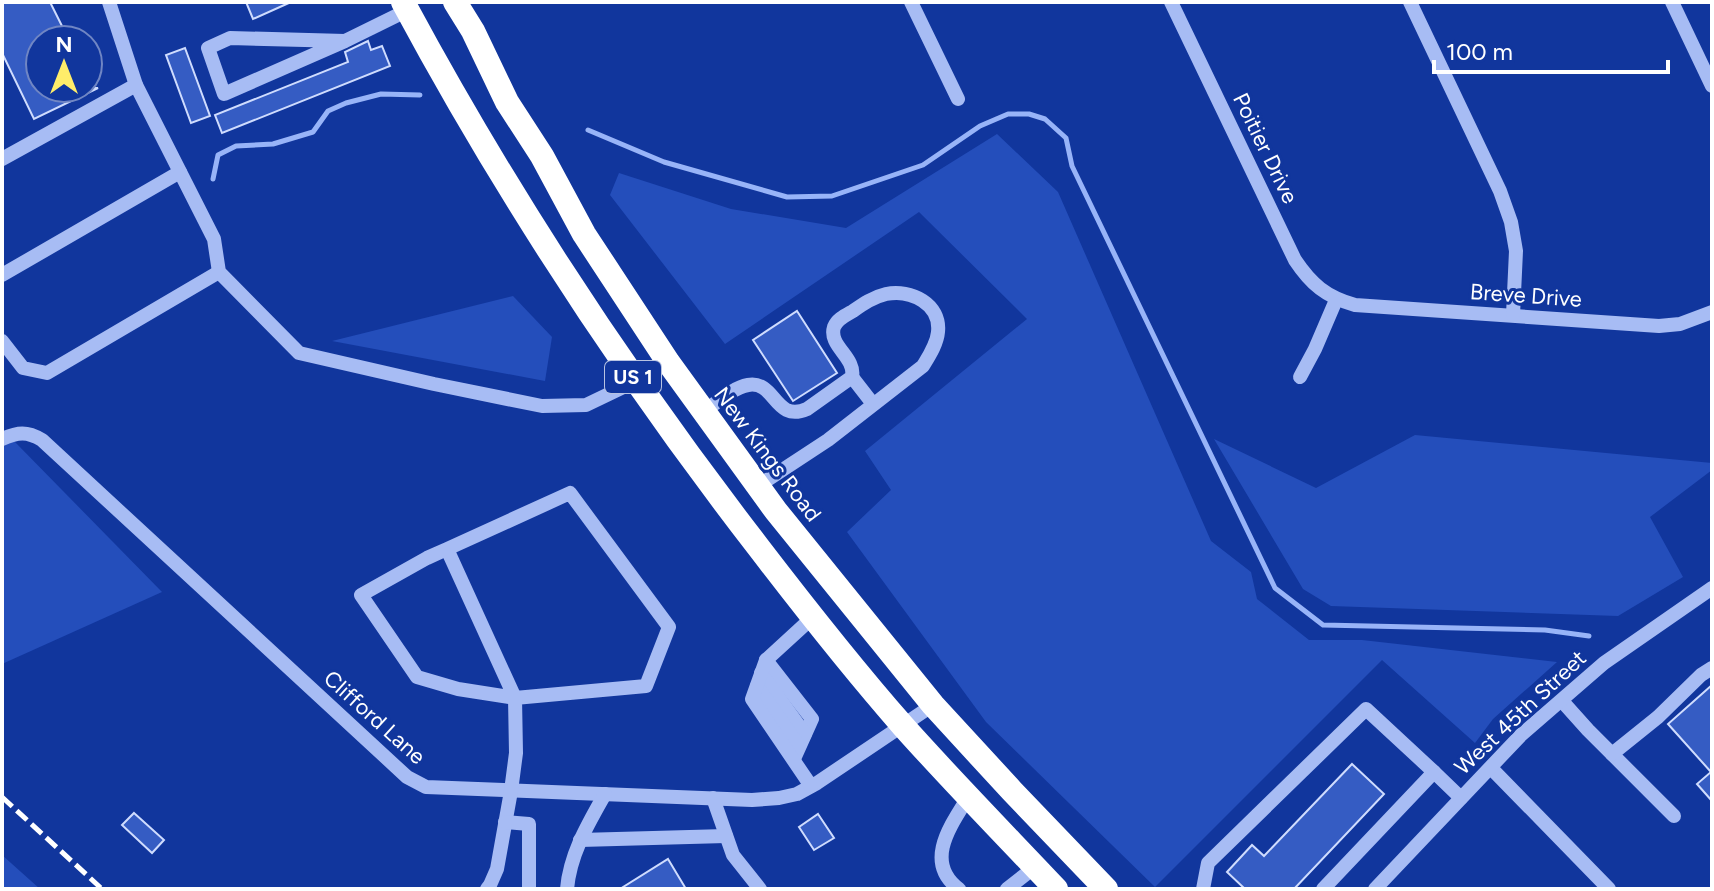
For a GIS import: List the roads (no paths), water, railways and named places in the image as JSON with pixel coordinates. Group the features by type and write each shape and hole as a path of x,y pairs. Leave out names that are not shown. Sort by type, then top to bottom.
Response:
{"highway":[{"name":"New Kings Road","path":"462,4 507,102 542,156 584,234 668,362 776,511 933,705 1106,889"},
{"name":"US 1","path":"405,6 539,237 701,474 903,726 1056,889"}],"street":[{"path":"109,2 136,85 214,239 219,272 299,353 542,406 586,405 668,362"},
{"path":"911,2 958,99"},
{"name":"Poitier Drive","path":"1171,2 1295,260 1309,281 1336,300"},
{"path":"1410,2 1500,191 1511,222 1516,251 1513,315"},
{"path":"1672,2 1712,86"},
{"path":"345,41 230,38 208,48 224,94 345,41 405,6"},
{"path":"2,159 136,85"},
{"path":"2,275 180,172"},
{"path":"2,341 23,368 47,373 219,272"},
{"path":"758,486 828,440 923,366 938,332 937,314 924,300 909,294 889,293 870,299 836,321 833,330 835,341 852,365 852,377 873,404"},
{"path":"1300,377 1336,300"},
{"name":"Breve Drive","path":"1336,300 1355,305 1659,326 1680,324 1712,312"},
{"path":"704,411 740,387 752,384 765,389 790,413 798,413 852,377"},
{"name":"Clifford Lane","path":"2,439 25,432 42,440 407,777 426,787 752,800 779,798 797,794 811,786 933,705"},
{"path":"570,493 669,627 646,686 515,698 458,689 417,677 361,595 427,558 570,493"},
{"path":"447,549 515,698 516,753 497,869 498,889"},
{"name":"West 45th Street","path":"1375,889 1521,735 1604,663 1712,588"},
{"path":"811,786 799,746 752,699 761,673 813,617"},
{"path":"1612,754 1712,668"},
{"path":"761,673 812,719 799,746"},
{"path":"1562,701 1674,816"},
{"path":"1203,889 1208,863 1366,709 1461,798"},
{"path":"1491,768 1609,889"},
{"path":"1323,889 1434,772"},
{"path":"567,889 568,872 580,840 605,794"},
{"path":"959,889 949,881 941,857 946,837 969,796"},
{"path":"713,798 733,855 760,889"},
{"path":"505,822 529,824 529,889"},
{"path":"580,840 726,836"},
{"path":"1007,889 1035,867"},
{"path":"487,889 497,869"}],"waterway":[{"path":"213,179 218,155 236,146 273,144 313,132 328,111 346,103 381,94 420,95"},
{"path":"588,130 664,162 787,197 832,196 923,165 980,126 1008,114 1029,114 1045,119 1066,138 1072,166 1275,588 1323,625 1545,630 1589,636"}],"railway":[{"path":"2,797 102,889"}]}
